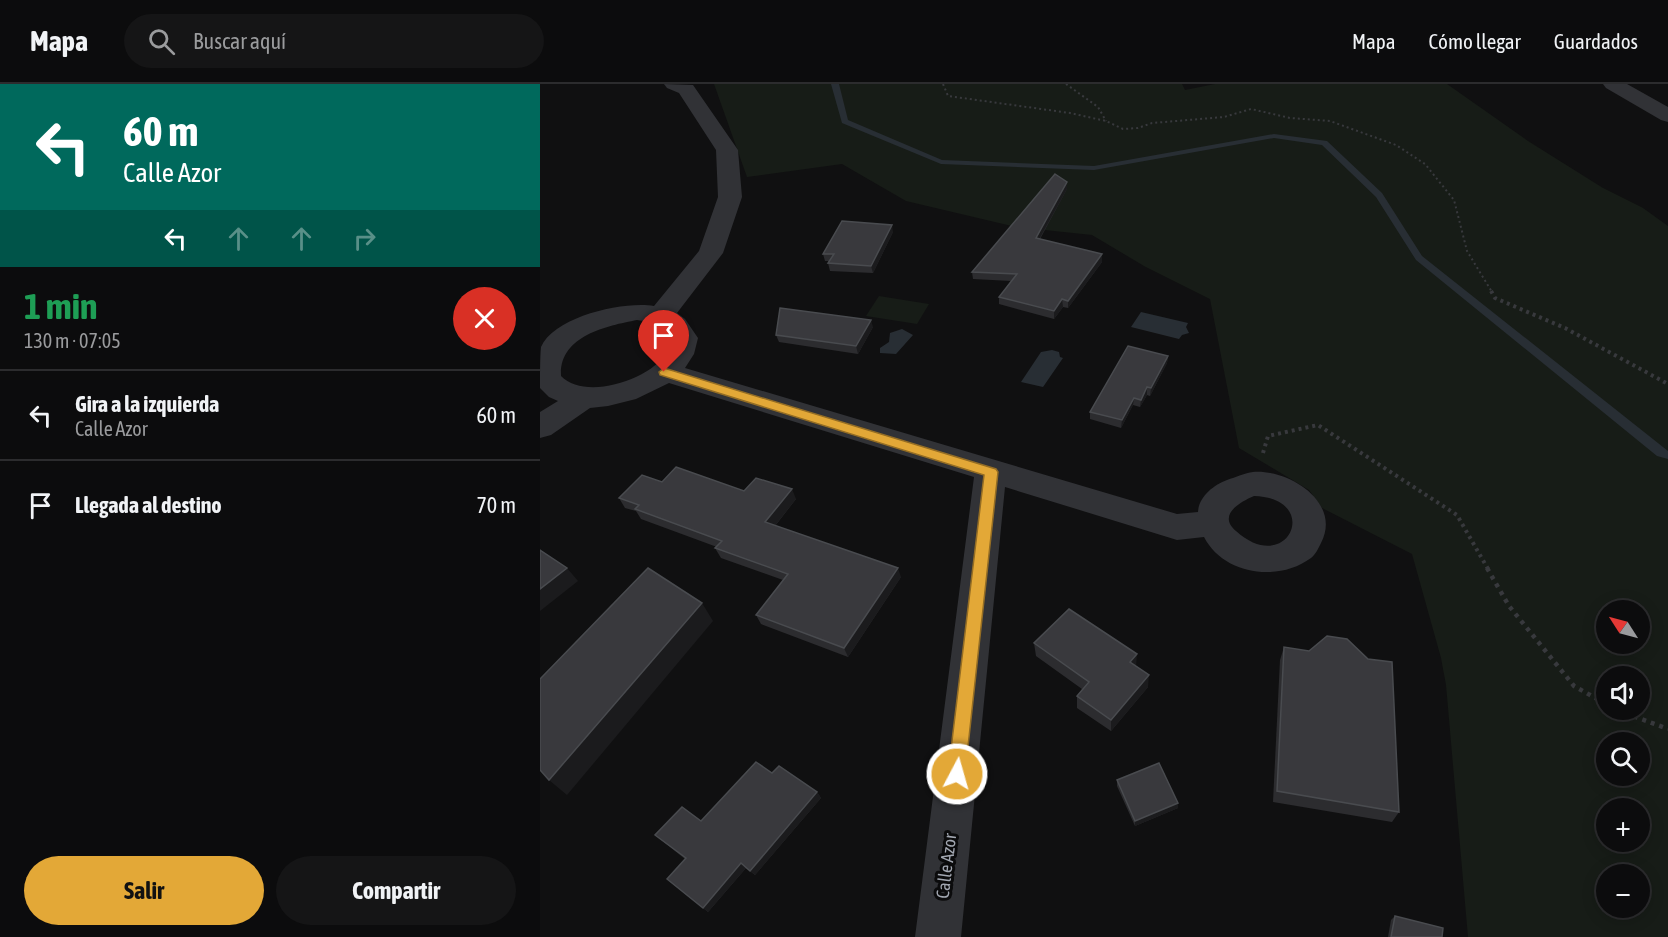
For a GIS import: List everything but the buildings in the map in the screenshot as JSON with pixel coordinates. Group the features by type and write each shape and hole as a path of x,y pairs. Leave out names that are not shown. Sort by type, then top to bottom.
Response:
{"street":[{"path":"661,315 711,253 730,198 727,150 686,89 674,84"},
{"path":"1613,84 1668,116"},
{"path":"1640,84 1668,100"},
{"path":"637,312 661,315 677,324 684,338 680,355 664,372 632,389 613,395 585,397 560,391 547,378 549,340 608,316 637,312"},
{"path":"664,372 1177,527 1212,523"},
{"path":"540,427 585,397"},
{"name":"Calle Azor","path":"938,937 991,472"},
{"path":"1252,484 1271,485 1288,492 1302,503 1309,517 1310,532 1302,545 1289,555 1270,559 1250,557 1232,550 1219,537 1212,523 1213,508 1221,496 1235,487 1252,484"}],"path":[{"path":"943,84 948,96 1070,113 1106,121 1123,129 1138,128 1152,123 1224,117 1251,109 1290,118 1330,122 1396,145 1425,164 1454,200 1467,251 1495,297 1565,328 1668,384"},
{"path":"1066,84 1098,107 1106,121"},
{"path":"1252,484 1268,436 1317,424 1456,515 1509,606 1574,686 1596,698"},
{"path":"1644,720 1668,729"}],"shaded area":[{"path":"714,84 1182,84 1185,90 1215,84 1447,84 1528,141 1603,188 1643,208 1668,226 1668,937 1468,937 1446,685 1441,658 1412,554 1322,508 1309,490 1239,448 1210,299 1144,266 1092,235 1016,227 906,201 842,164 747,177"},
{"path":"879,296 929,304 917,324 866,316"},
{"path":"1141,312 1188,323 1186,327 1189,333 1182,335 1179,339 1131,327"},
{"path":"902,329 913,335 896,354 880,353 880,348 889,342 890,333"},
{"path":"1052,350 1059,352 1060,357 1063,358 1043,387 1021,382 1041,352"}],"waterway":[{"path":"835,84 845,121 941,162 1094,168 1274,136 1324,143 1379,195 1419,258 1661,453 1668,455"}],"route":[{"path":"664,372 991,472 957,774"}]}
